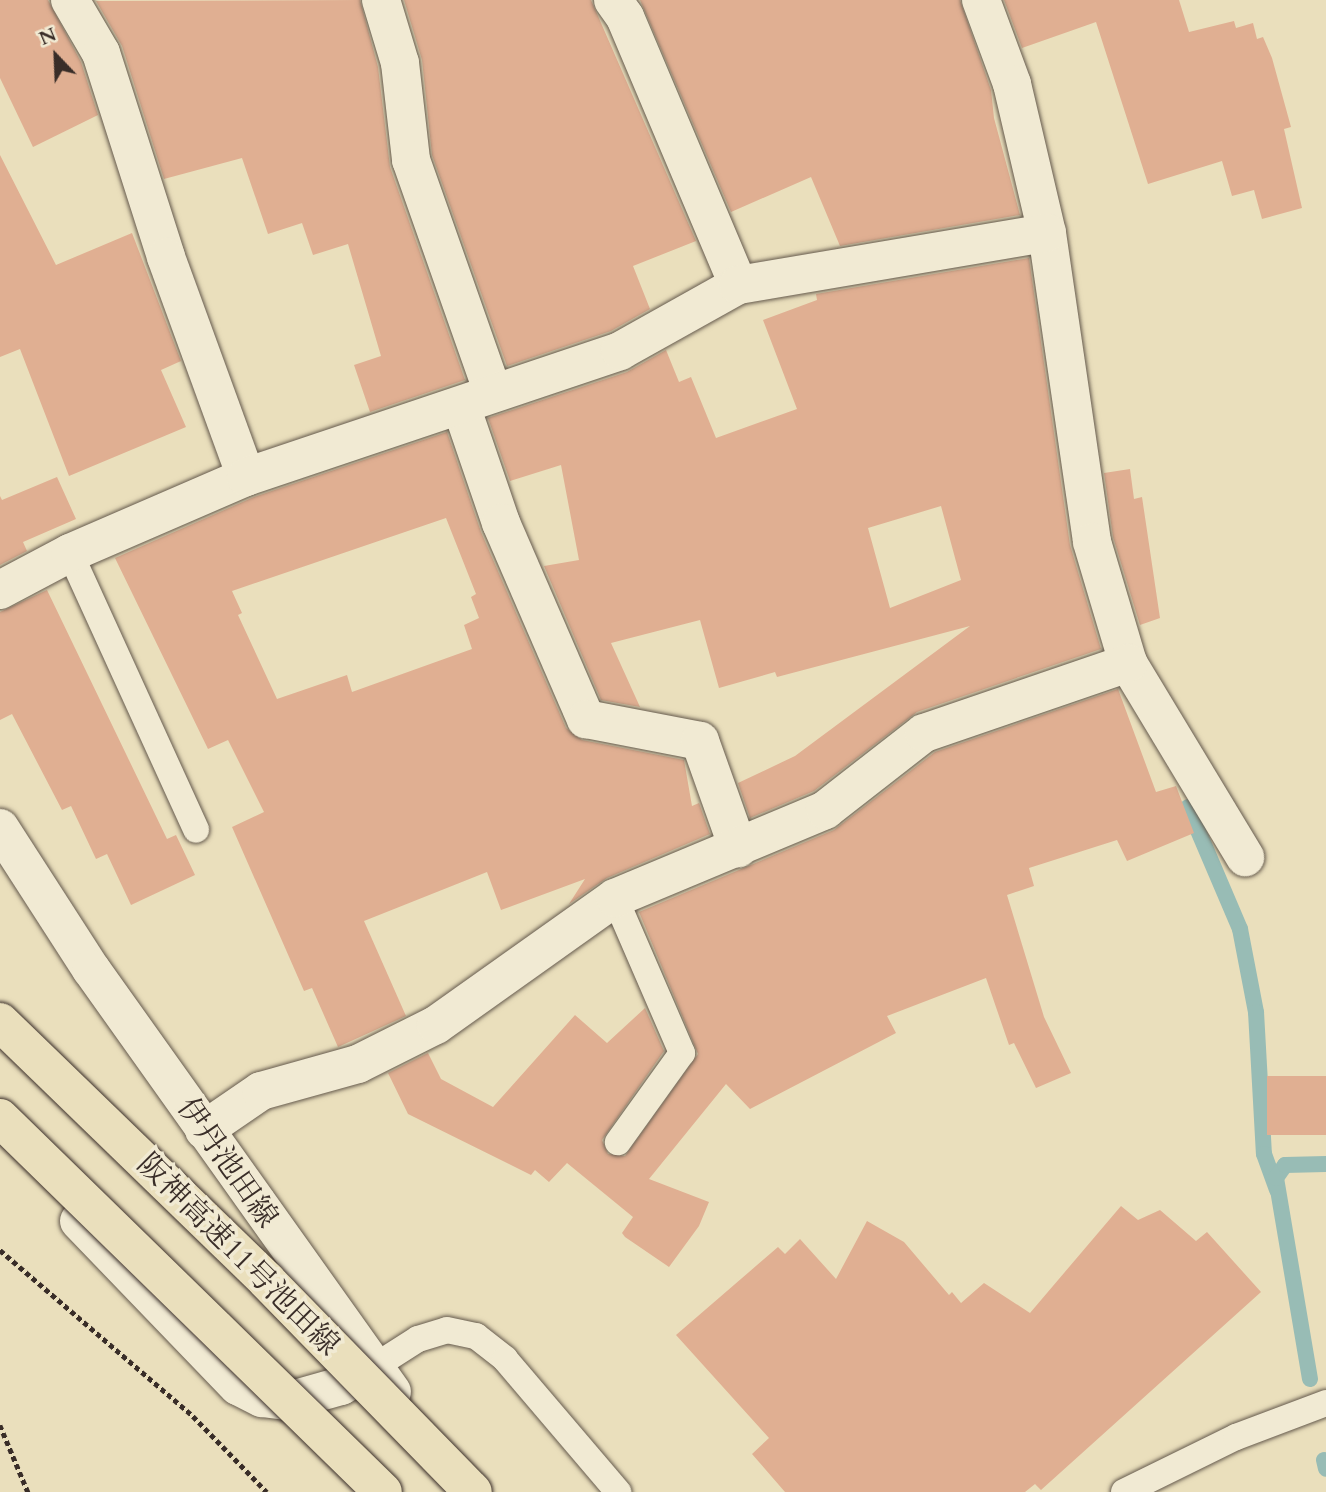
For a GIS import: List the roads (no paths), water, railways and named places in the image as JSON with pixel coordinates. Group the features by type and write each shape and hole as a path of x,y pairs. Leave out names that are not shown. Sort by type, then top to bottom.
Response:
{"highway":[{"name":"阪神高速11号池田線","path":"0,1022 266,1280 473,1492"},
{"path":"0,1118 383,1492"}],"street":[{"path":"70,0 101,53 166,257 246,477"},
{"path":"381,0 400,63 411,160 477,400 501,523 586,719 700,741 738,848"},
{"path":"613,0 625,17 738,285"},
{"path":"981,0 1012,84 1047,233 1092,542 1128,663 1245,857"},
{"path":"0,590 70,552 246,477 620,351 738,285 1047,233"},
{"path":"204,1130 261,1091 358,1064 436,1025 615,898 825,810 924,733 1128,663"},
{"name":"伊丹池田線","path":"5,845 204,1130 464,1492"},
{"path":"0,1143 238,1387 262,1398 288,1401 341,1386 374,1367"}],"lane":[{"path":"70,552 196,830"},
{"path":"615,898 682,1053 618,1142"},
{"path":"374,1367 418,1339 447,1330 476,1336 505,1359 618,1492"},
{"path":"1124,1492 1236,1437 1326,1403"}],"waterway":[{"path":"1188,807 1240,929 1256,1012 1264,1154 1277,1190"},
{"path":"1310,1379 1276,1178 1285,1165 1326,1164"},
{"path":"1324,1460 1326,1469"}]}
